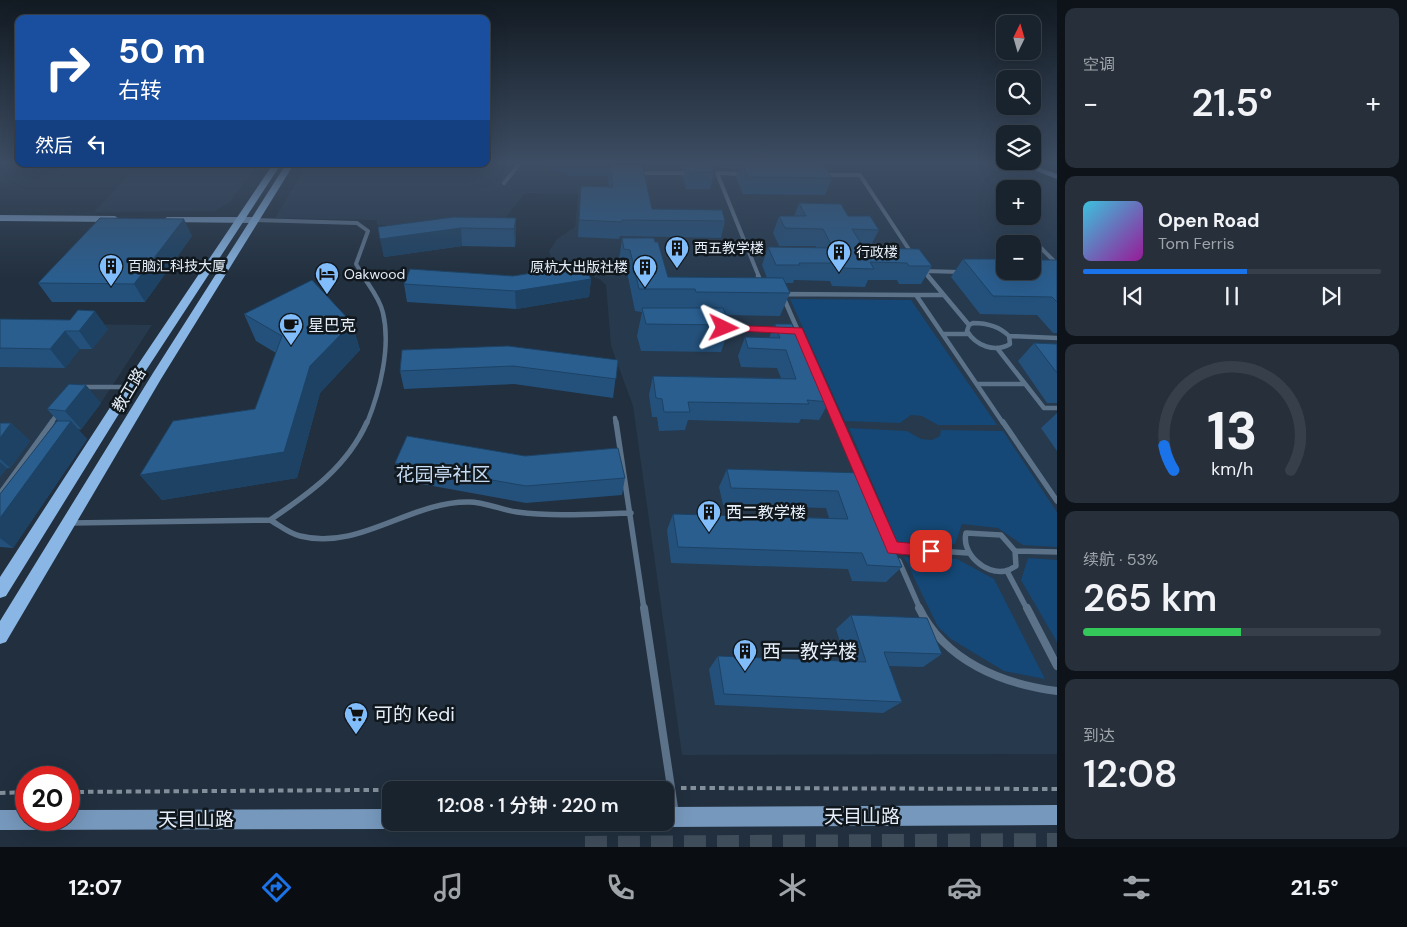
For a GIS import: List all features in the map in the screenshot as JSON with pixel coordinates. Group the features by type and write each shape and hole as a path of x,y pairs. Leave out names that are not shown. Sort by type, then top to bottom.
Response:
{"main road":[{"name":"教工路","path":"0,591 129,387 252,202"},
{"name":"教工路","path":"0,636 265,202"},
{"path":"0,218 124,220"},
{"path":"162,220 253,220"},
{"name":"天目山路","path":"674,817 1057,814"},
{"name":"天目山路","path":"0,820 382,818"}],"lane":[{"path":"729,202 762,284"},
{"path":"877,202 914,257"},
{"path":"253,220 356,223 368,231 356,264 383,311 385,337 384,362 371,414 354,444 334,471 304,497 270,520"},
{"path":"1041,248 1057,264"},
{"path":"919,264 943,296 969,325"},
{"path":"924,271 962,272"},
{"path":"774,294 943,296"},
{"path":"782,294 865,485"},
{"path":"916,295 1057,501"},
{"path":"969,325 979,323 993,326 1009,336 1057,338"},
{"path":"968,334 969,325"},
{"path":"715,328 780,330"},
{"path":"789,330 798,330"},
{"path":"943,334 968,334 977,342 997,348 1008,346 1011,340 1009,336"},
{"path":"997,348 1044,408 1057,408"},
{"path":"977,384 1025,384"},
{"path":"76,387 129,387"},
{"path":"0,494 59,411"},
{"path":"615,418 631,512 668,781"},
{"path":"68,523 270,520 298,536 323,540 352,536 440,505 470,502 514,512 552,516 631,512"},
{"path":"1016,551 1016,566 1007,571 1001,571 980,563 968,553 964,538 966,533 1001,536 1016,551 1057,552"},
{"path":"889,539 928,626 947,648 974,665 1008,680 1044,690 1057,691"},
{"path":"893,548 968,553"},
{"path":"1007,571 1057,666"}],"path":[{"path":"674,788 1057,789"},
{"path":"80,792 382,790"},
{"path":"0,793 15,792"}],"shaded area":[{"path":"104,202 230,202 214,211 94,212"},
{"path":"285,202 518,202 499,226 377,225 377,220 275,218"},
{"path":"577,202 996,202 996,225 1041,225 1041,202 1057,202 1057,754 682,755 633,406 611,346 606,285 599,279 564,266 552,259 549,251 557,239 575,227"},
{"path":"790,299 911,300 997,425 938,425 922,416 911,415 900,423 845,421"},
{"path":"0,323 152,325 99,406 0,539"},
{"path":"849,428 907,431 921,439 932,440 940,436 941,430 1003,431 1057,512 1057,547 1023,545 998,528 962,524 955,544 898,543"},
{"path":"904,557 957,559 994,579 1045,679 1004,671 951,639 938,627"},
{"path":"1028,558 1057,560 1057,642 1021,580"}],"building":[{"path":"580,202 650,202 652,209 722,210 725,221 622,220 622,222 579,220"},
{"path":"799,203 841,204 848,216 870,216 879,230 852,229 864,248 919,249 932,266 870,262 874,269 841,268 838,263 776,265 768,247 833,248 823,229 785,228 779,216 806,216"},
{"path":"454,217 516,218 514,229 461,228 380,239 378,227"},
{"path":"100,218 184,219 134,284 38,283"},
{"path":"622,238 654,238 655,242 658,242 668,277 783,278 790,293 639,289 630,250 624,249"},
{"path":"963,259 996,259 996,280 1041,280 1041,260 1057,260 1057,302 1052,297 993,296"},
{"path":"583,265 591,279 515,291 404,284 410,269 513,276"},
{"path":"312,280 352,323 310,366 284,452 140,475 173,421 255,409 282,336 244,314"},
{"path":"642,308 723,308 730,325 646,324"},
{"path":"78,310 95,311 79,331 65,331 50,349 0,348 0,319 70,320"},
{"path":"775,324 792,324 814,377 824,378 828,388 823,387 829,402 807,400 809,404 688,402 690,412 664,412 662,399 656,398 653,376 796,379 786,350 748,348 745,337 780,338"},
{"path":"1034,343 1057,344 1057,373"},
{"path":"508,346 618,360 616,379 513,366 400,371 402,350"},
{"path":"69,384 86,385 65,411 47,409"},
{"path":"57,421 71,421 0,518 0,494"},
{"path":"0,423 11,423 0,438"},
{"path":"407,436 525,456 618,448 625,478 526,486 395,463"},
{"path":"727,469 863,473 902,567 867,565 862,553 678,547 673,514 848,519 838,491 731,488"},
{"path":"851,615 927,618 942,654 884,652 902,702 724,694 718,656 866,662"}],"tunnel":[{"path":"585,847 1057,844"}],"place":[{"name":"西五教学楼","path":"677,269"},
{"name":"行政楼","path":"839,273"},
{"name":"百脑汇科技大厦","path":"111,287"},
{"name":"原杭大出版社楼","path":"645,288"},
{"name":"Oakwood","path":"327,295"},
{"name":"星巴克","path":"291,346"},
{"name":"西二教学楼","path":"709,533"},
{"name":"西一教学楼","path":"745,672"},
{"name":"可的 Kedi","path":"356,735"}],"district":[{"name":"花园亭社区","path":"443,474"}],"route":[{"path":"724,328 798,330 893,548 931,551"}]}
